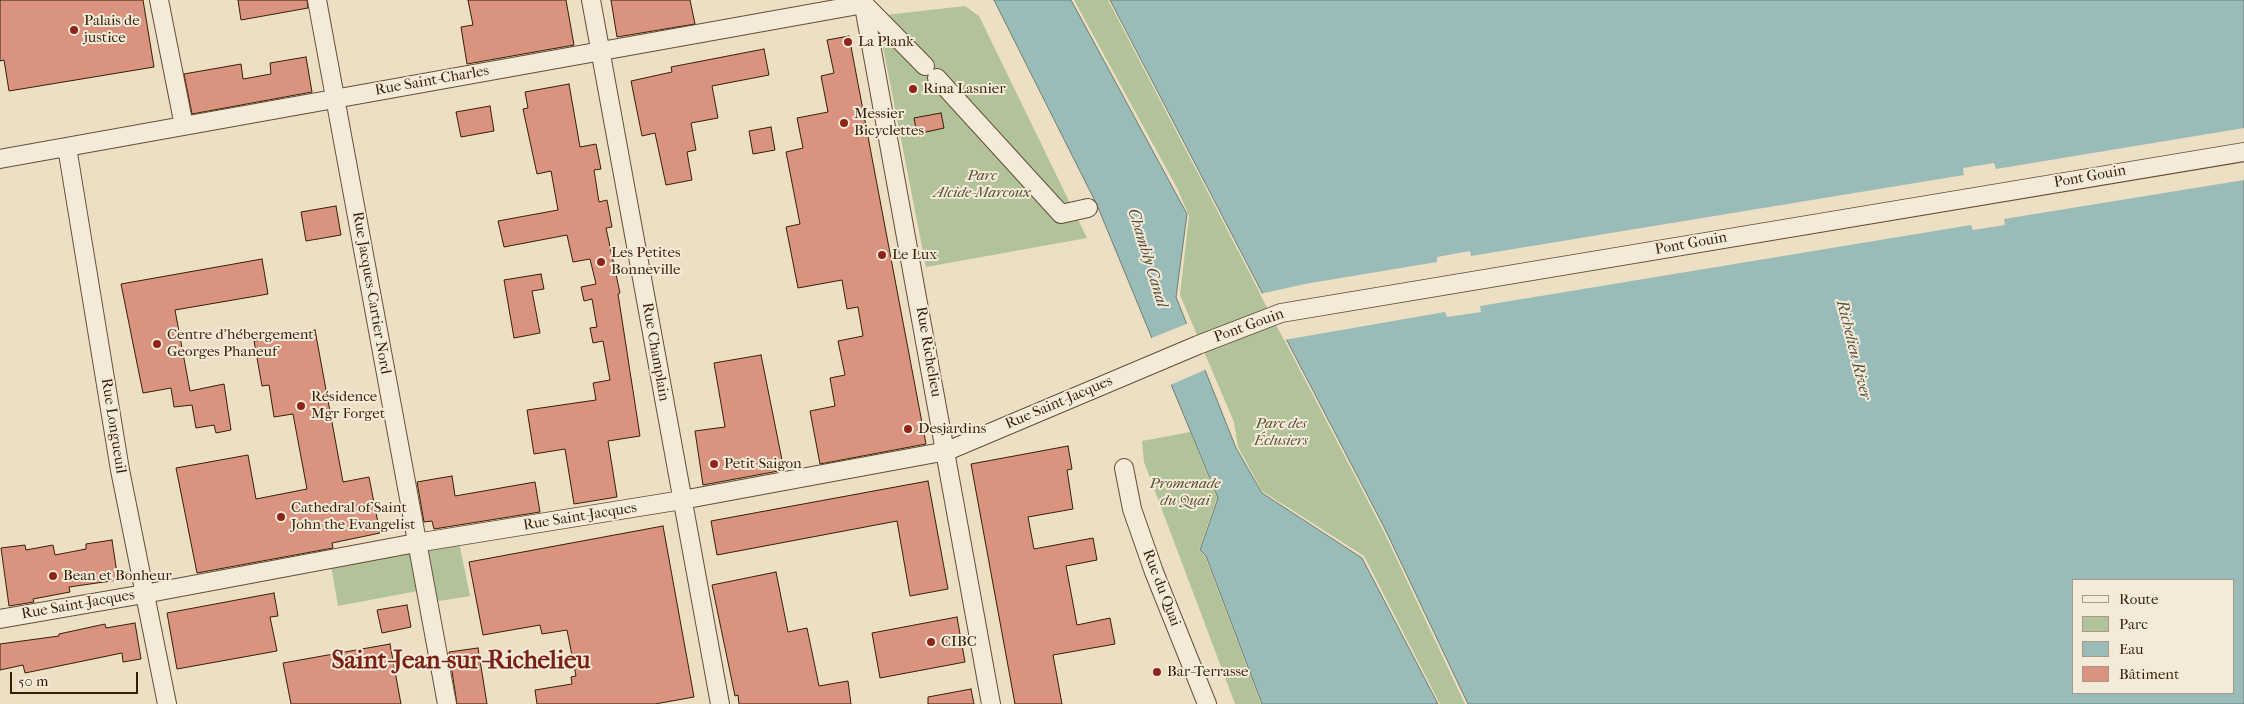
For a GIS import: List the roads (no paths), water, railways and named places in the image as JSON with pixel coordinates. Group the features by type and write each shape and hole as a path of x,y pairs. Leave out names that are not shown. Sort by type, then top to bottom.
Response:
{"street":[{"path":"160,0 184,126"},
{"name":"Rue Jacques-Cartier Nord","path":"317,0 447,704"},
{"name":"Rue Champlain","path":"591,0 720,704"},
{"path":"864,2 1061,214 1088,208"},
{"name":"Rue Saint-Charles","path":"0,159 864,2"},
{"name":"Rue Richelieu","path":"864,2 947,451 991,704"},
{"name":"Rue Longueuil","path":"67,147 120,470 167,704"},
{"name":"Pont Gouin","path":"1146,367 1281,313 2244,152"},
{"name":"Rue Saint-Jacques","path":"0,619 416,543 682,500 947,451 1146,367"},
{"name":"Rue du Quai","path":"1124,468 1132,509 1151,563 1207,704"}],"water":[{"name":"Chambly Canal","path":"994,0 1071,0 1187,214 1176,297 1236,448 1262,493 1362,558 1438,704 1262,704 1206,556 1200,550 1218,498 1097,205"},
{"name":"Richelieu River","path":"1110,0 2244,0 2244,704 1468,704 1385,529"}],"place":[{"name":"Palais de justice","path":"74,30"},
{"name":"La Plank","path":"848,42"},
{"name":"Rina Lasnier","path":"913,89"},
{"name":"Messier Bicyclettes","path":"844,123"},
{"name":"Le Lux","path":"882,255"},
{"name":"Les Petites Bonneville","path":"601,262"},
{"name":"Centre d'hébergement Georges Phaneuf","path":"157,344"},
{"name":"Résidence Mgr Forget","path":"301,406"},
{"name":"Desjardins","path":"908,429"},
{"name":"Petit Saigon","path":"714,464"},
{"name":"Cathedral of Saint John the Evangelist","path":"281,517"},
{"name":"Bean et Bonheur","path":"53,576"},
{"name":"CIBC","path":"931,642"},
{"name":"Bar-Terrasse","path":"1157,672"}],"district":[{"name":"Saint-Jean-sur-Richelieu","path":"461,662"}],"park label":[{"name":"Parc Alcide-Marcoux","path":"982,184"},
{"name":"Parc des Éclusiers","path":"1281,432"},
{"name":"Promenade du Quai","path":"1185,492"}]}
